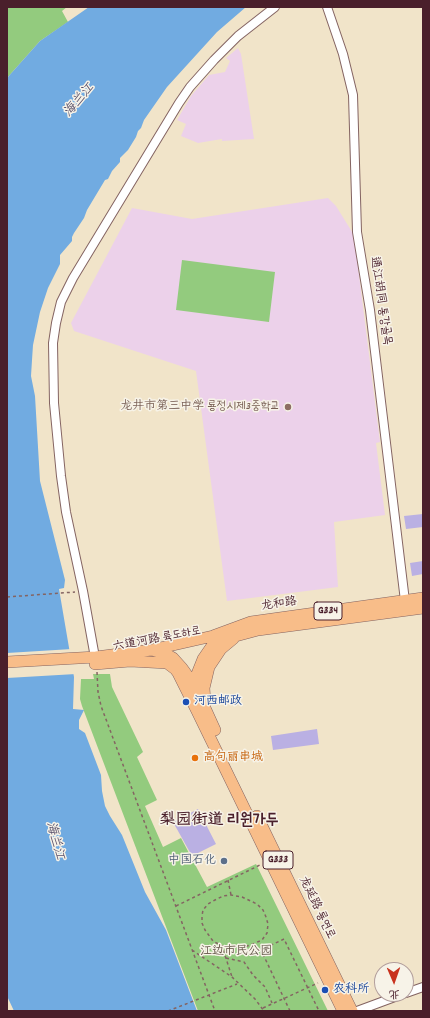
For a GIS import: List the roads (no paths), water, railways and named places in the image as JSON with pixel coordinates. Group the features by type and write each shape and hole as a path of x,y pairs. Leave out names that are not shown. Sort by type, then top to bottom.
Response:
{"highway":[{"name":"龙和路","path":"237,631 251,622 423,598"},
{"name":"龙和路","path":"237,631 258,630 423,608"},
{"name":"六道河路 륙도하로","path":"7,670 91,661 151,650 237,631"},
{"name":"龙延路 룡연로","path":"237,631 216,641 203,659 197,674 195,686 202,709 270,860 343,1011"},
{"name":"龙延路 룡연로","path":"202,709 204,688 209,667 224,645 237,631"},
{"name":"六道河路 륙도하로","path":"7,662 130,661 166,654 216,641"},
{"path":"151,650 166,654 177,662 195,686"},
{"name":"龙延路 룡연로","path":"130,661 163,663 171,665 212,724 352,1011"}],"street":[{"path":"91,661 83,591 66,512 54,403 54,343 56,323 61,302 77,272 179,103 205,71 238,36 275,7"},
{"name":"通江胡同 통강골목","path":"327,7 343,54 353,95 357,232 370,310 405,601"},
{"path":"357,1011 381,1002"}],"water":[{"name":"海兰江","path":"89,7 246,7 217,32 167,87 144,120 128,150 120,158 120,162 112,171 108,179 105,180 74,233 72,241 60,255 60,264 48,288 40,312 33,345 31,376 35,396 40,481 65,580 64,588 59,589 74,677 73,709 84,710 79,720 79,729 85,733 101,775 105,806 122,835 145,892 166,930 197,1011 14,1011 7,996 7,78 40,41"}],"place":[{"name":"龙井市第三中学 룡정시제3중학교","path":"288,407"},
{"name":"河西邮政","path":"186,702"},
{"name":"高句丽串城","path":"195,758"},
{"name":"中国石化","path":"224,861"},
{"name":"农科所","path":"325,990"}],"district":[{"name":"梨园街道 리원가두","path":"219,822"}],"park label":[{"name":"江边市民公园","path":"236,952"}]}
